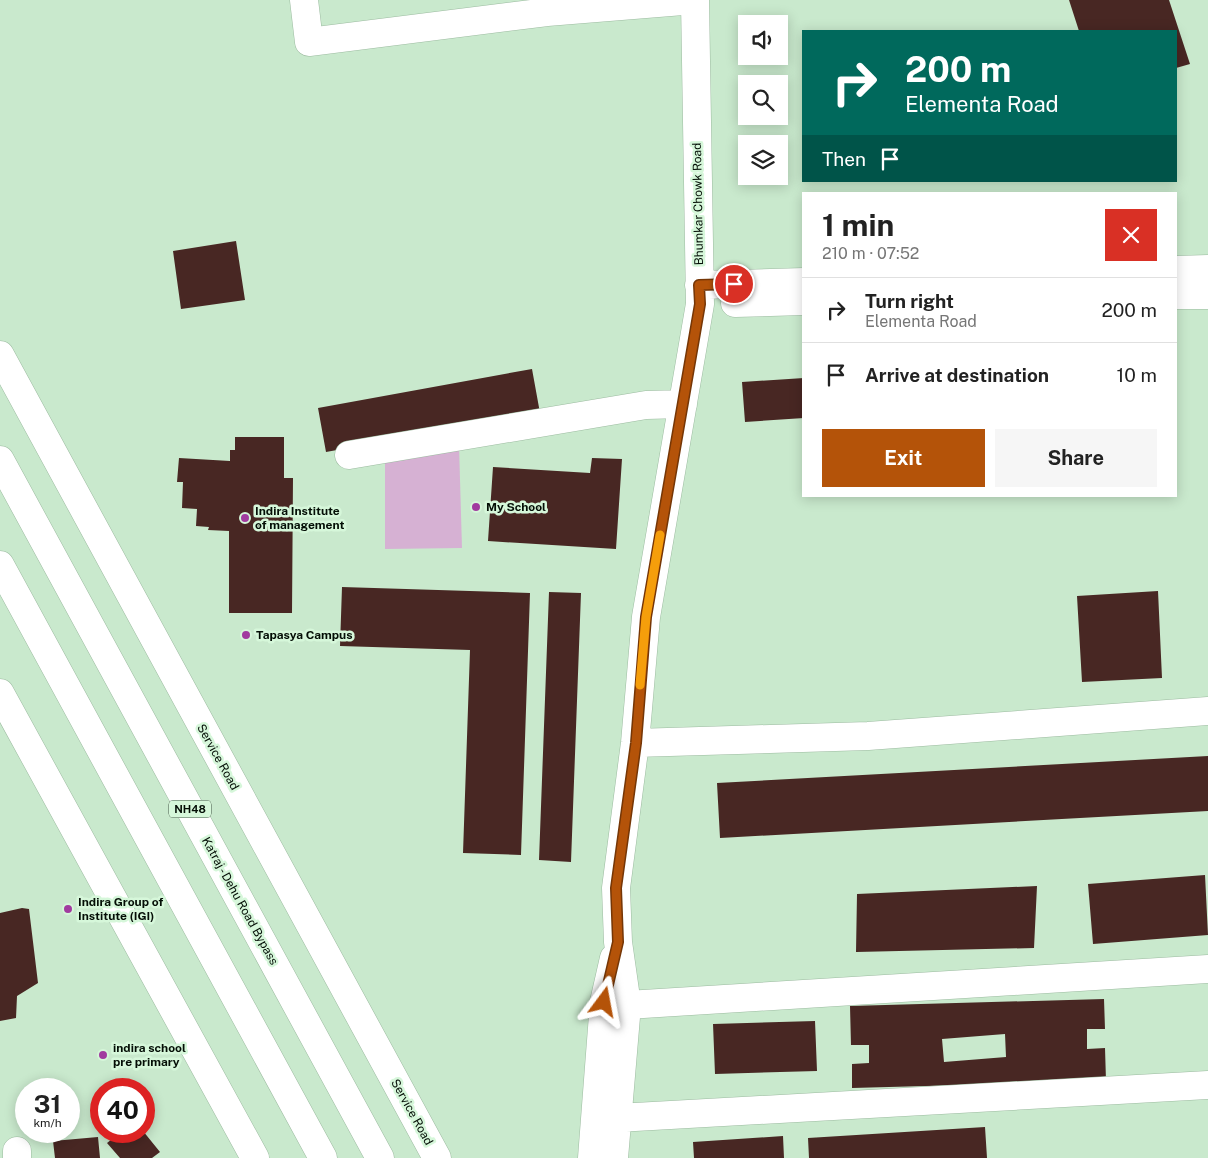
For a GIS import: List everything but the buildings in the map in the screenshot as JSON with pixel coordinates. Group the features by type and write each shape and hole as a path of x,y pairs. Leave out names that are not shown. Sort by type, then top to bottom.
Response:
{"main road":[{"path":"304,0 309,42 547,6 695,0"},
{"name":"Bhumkar Chowk Road","path":"614,1158 627,1005 618,942 616,888 636,743 646,617 700,294 695,0"},
{"path":"1177,270 1208,269"},
{"path":"700,294 802,282"},
{"path":"700,294 802,302"},
{"path":"1177,295 1208,295"},
{"name":"Service Road","path":"0,355 437,1158"},
{"path":"349,455 646,405 683,404"},
{"name":"Katraj - Dehu Road Bypass","path":"0,460 380,1158"},
{"path":"0,565 323,1158"},
{"path":"0,693 255,1158"},
{"path":"636,743 868,736 1208,711"},
{"name":"Bhumkar Chowk Road","path":"592,1158 604,1002 618,942"},
{"path":"627,1005 1208,970"},
{"path":"617,1118 1208,1084"}],"shaded area":[{"path":"459,445 462,548 385,549 385,459"}],"slow traffic":[{"path":"640,685 646,617 660,535"}],"place":[{"name":"My School","path":"476,507"},
{"name":"Indira Institute of management","path":"245,518"},
{"name":"Tapasya Campus","path":"246,635"},
{"name":"Indira Group of Institute (IGI)","path":"68,909"},
{"name":"indira school pre primary","path":"103,1055"}],"route":[{"path":"604,1002 618,942 616,888 636,743 646,617 700,304 699,285 734,284"}]}
